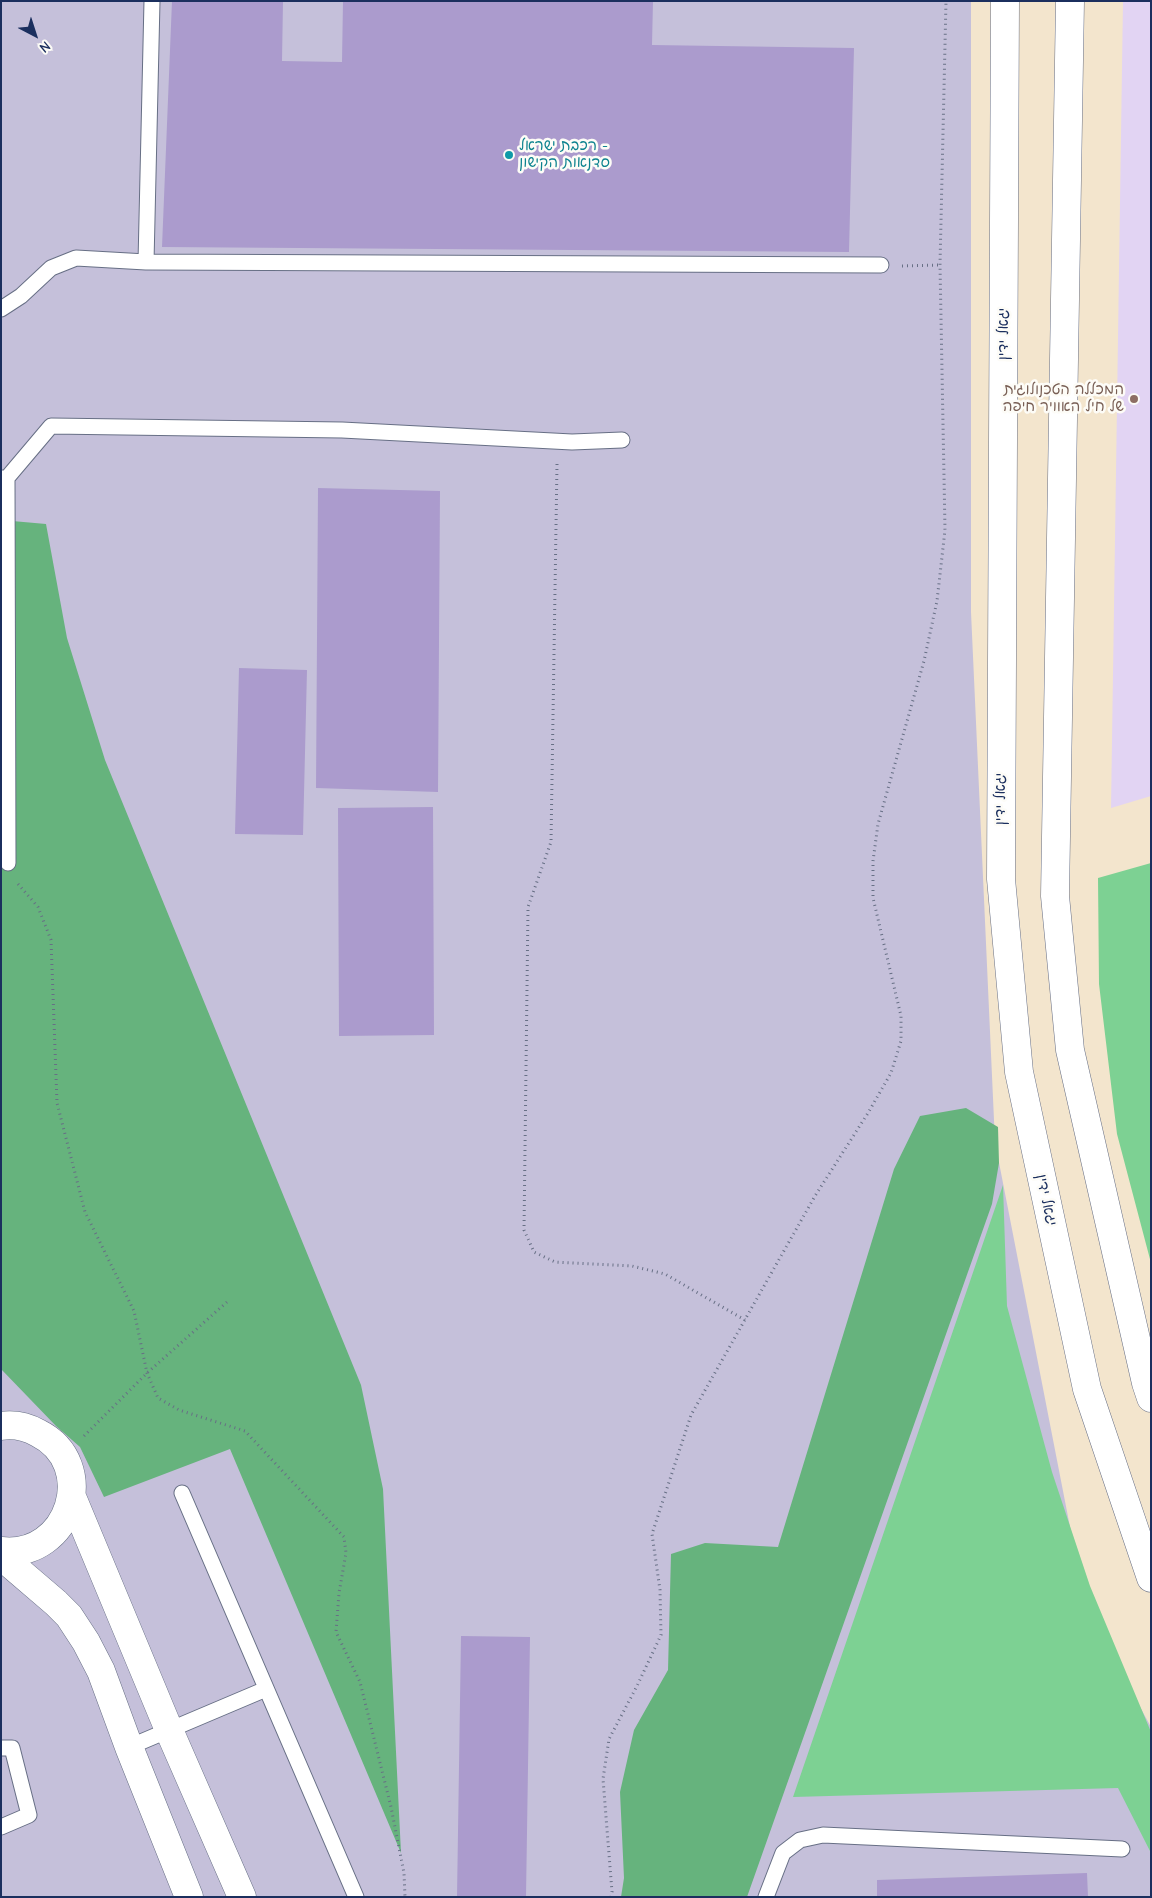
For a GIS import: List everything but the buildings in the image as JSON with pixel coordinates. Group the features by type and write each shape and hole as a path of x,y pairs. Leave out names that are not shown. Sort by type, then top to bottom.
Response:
{"main road":[{"name":"יגאל ידין","path":"1005,1 1001,879 1019,1072 1087,1389 1151,1578"},
{"path":"1070,1 1055,896 1070,1050 1151,1398"},
{"path":"1,1426 15,1426 34,1430 50,1440 64,1456 71,1474 72,1497 239,1896"},
{"path":"1,1551 23,1550 41,1543 57,1530 63,1521 72,1497"},
{"path":"1,1556 69,1616 101,1671 189,1897"}],"lane":[{"path":"146,262 152,1"},
{"path":"1,309 21,296 52,268 76,258 146,262 882,265"},
{"path":"8,863 4,692 4,478 51,426 342,430 558,441 622,440"},
{"path":"182,1493 356,1897"},
{"path":"129,1747 266,1689"},
{"path":"1,1748 12,1748 29,1814 1,1827"},
{"path":"766,1897 783,1853 800,1840 823,1835 1122,1849"}],"path":[{"path":"610,1897 612,1892 603,1779 609,1739 661,1635 660,1590 652,1534 691,1414 815,1196 891,1073 901,1041 900,1016 873,898 873,861 878,824 924,661 937,601 945,530 940,265 946,1"},
{"path":"882,265 940,265"},
{"path":"558,441 551,842 528,907 524,1230 534,1252 555,1262 632,1266 665,1274 745,1320"},
{"path":"8,863 19,886 38,907 51,940 57,1103 85,1212 134,1311 147,1373 158,1398 179,1410 245,1431 344,1537 346,1553 336,1632 360,1682 391,1807 404,1873 405,1897"},
{"path":"64,1456 147,1373 226,1302"}],"shaded area":[{"path":"1,1 971,1 971,612 995,1142 1086,1609 1151,1727 1151,1897 1,1897"},
{"name":"המכללה הטכנולוגית של חיל האוויר חיפה","path":"1123,1 1151,1 1151,796 1111,808"}],"green space":[{"path":"1,520 46,524 67,638 105,760 361,1385 383,1489 401,1853 230,1449 104,1497 80,1447 56,1426 1,1369"},
{"path":"1151,863 1151,1263 1117,1134 1099,984 1098,878"},
{"path":"966,1108 998,1127 999,1163 992,1204 747,1897 621,1897 624,1878 620,1792 634,1730 668,1670 671,1554 705,1543 778,1547 894,1169 920,1116"},
{"path":"1003,1185 1007,1306 1052,1472 1090,1586 1151,1732 1151,1853 1118,1788 793,1797"}],"place":[{"name":"רכבת ישראל - סדנאות הקישון","path":"509,155"},
{"name":"המכללה הטכנולוגית של חיל האוויר חיפה","path":"1134,399"}]}
